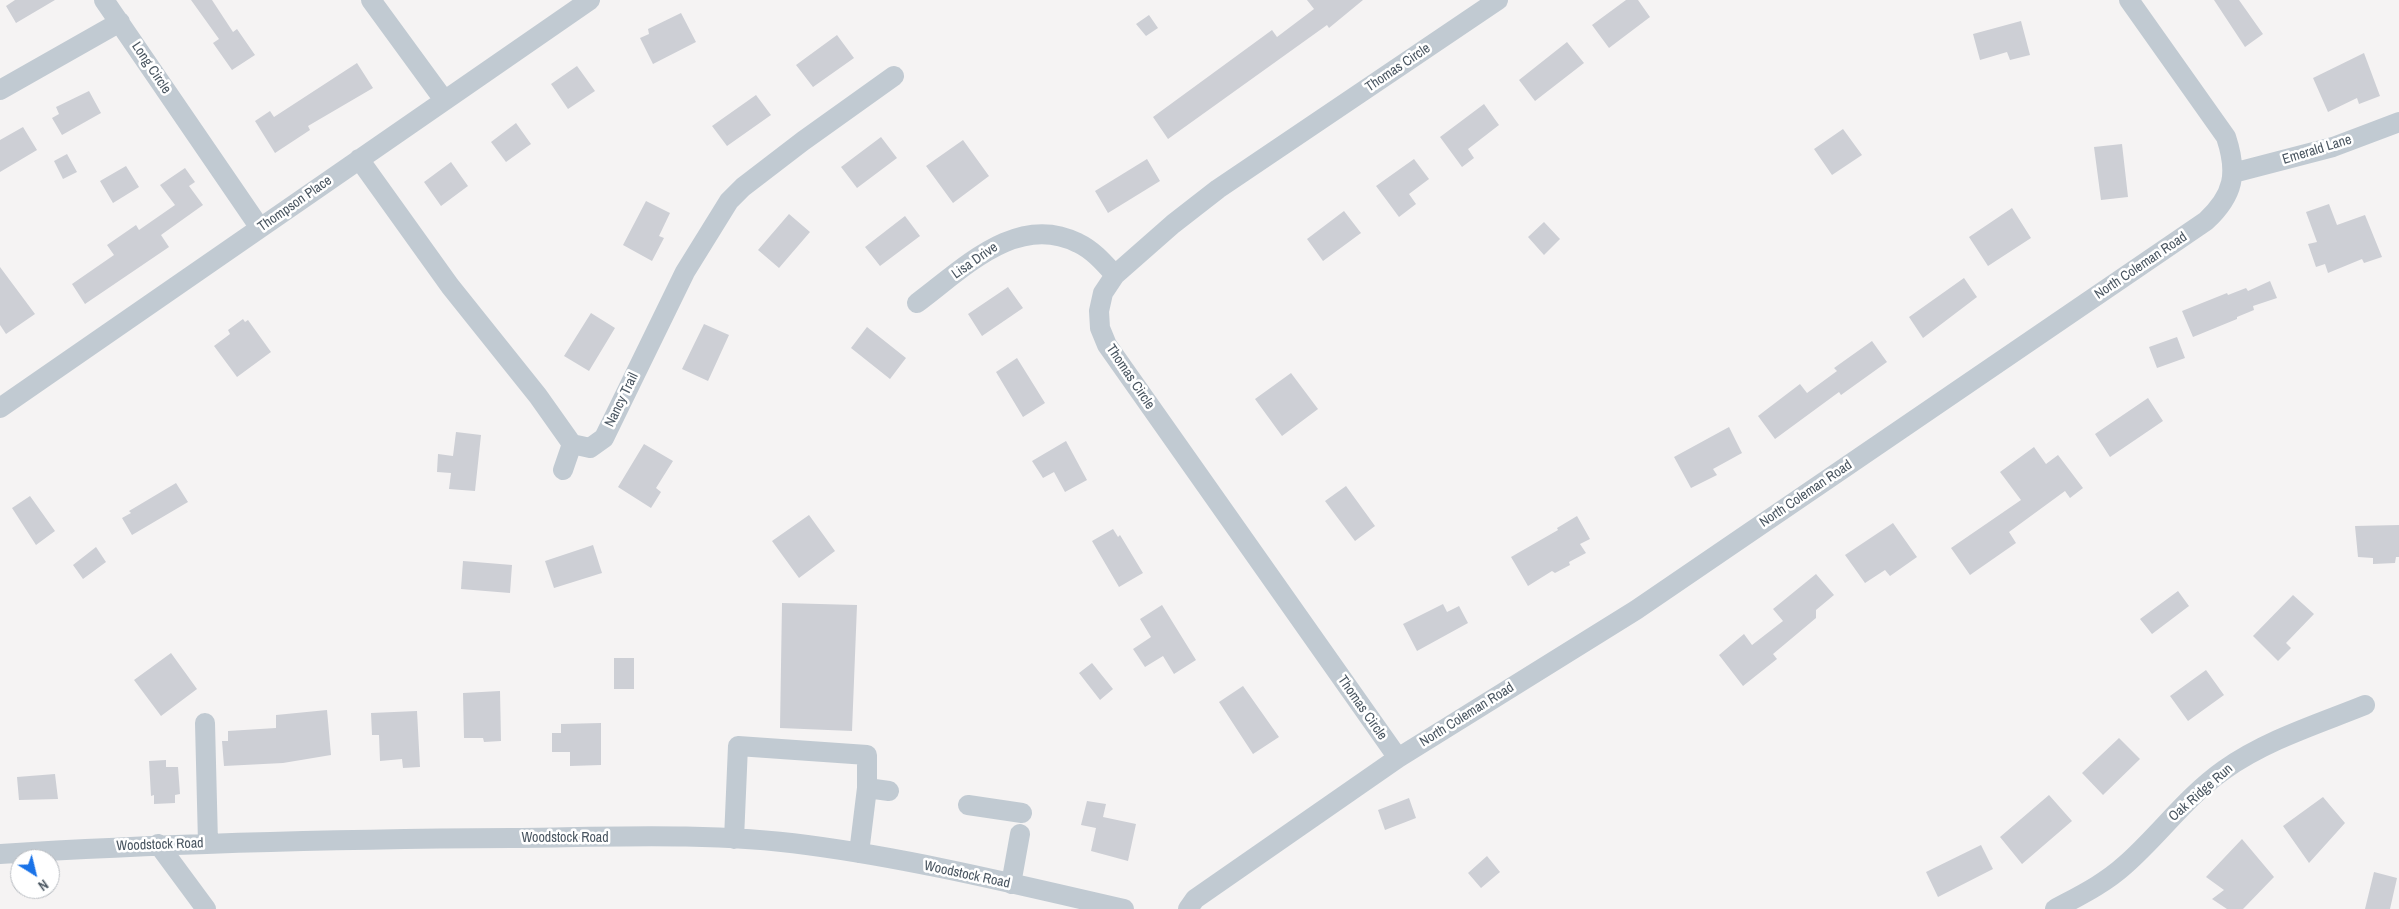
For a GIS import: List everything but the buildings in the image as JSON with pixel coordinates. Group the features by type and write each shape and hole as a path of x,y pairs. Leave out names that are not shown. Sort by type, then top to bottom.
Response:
{"street":[{"name":"Long Circle","path":"104,0 260,228"},
{"path":"371,0 444,100"},
{"name":"Thompson Place","path":"0,408 590,0"},
{"name":"Thomas Circle","path":"1398,758 1107,345 1100,328 1099,311 1103,293 1115,275 1172,224 1218,189 1498,0"},
{"name":"North Coleman Road","path":"1188,909 1195,899 1398,758 1636,610 2206,221 2220,208 2230,191 2233,173 2232,156 2226,137 2129,0"},
{"path":"0,90 120,22"},
{"name":"Nancy Trail","path":"572,444 590,448 604,438 685,272 729,201 743,187 894,76"},
{"name":"Emerald Lane","path":"2233,173 2333,147 2399,122"},
{"path":"359,159 450,286 538,396 572,444 564,470"},
{"name":"Lisa Drive","path":"917,303 993,247 1012,238 1028,234 1056,235 1078,243 1096,255 1115,275"},
{"name":"Oak Ridge Run","path":"2054,909 2097,887 2125,866 2185,805 2224,770 2266,746 2365,705"},
{"path":"205,723 208,843"},
{"path":"734,839 738,746 866,755 867,788 860,853"},
{"path":"867,788 889,792"},
{"path":"968,805 1022,813"},
{"path":"1011,884 1020,834"},
{"name":"Woodstock Road","path":"0,854 158,844 371,839 658,837 734,839 805,844 860,853 1124,909"},
{"path":"158,844 206,909"}]}
